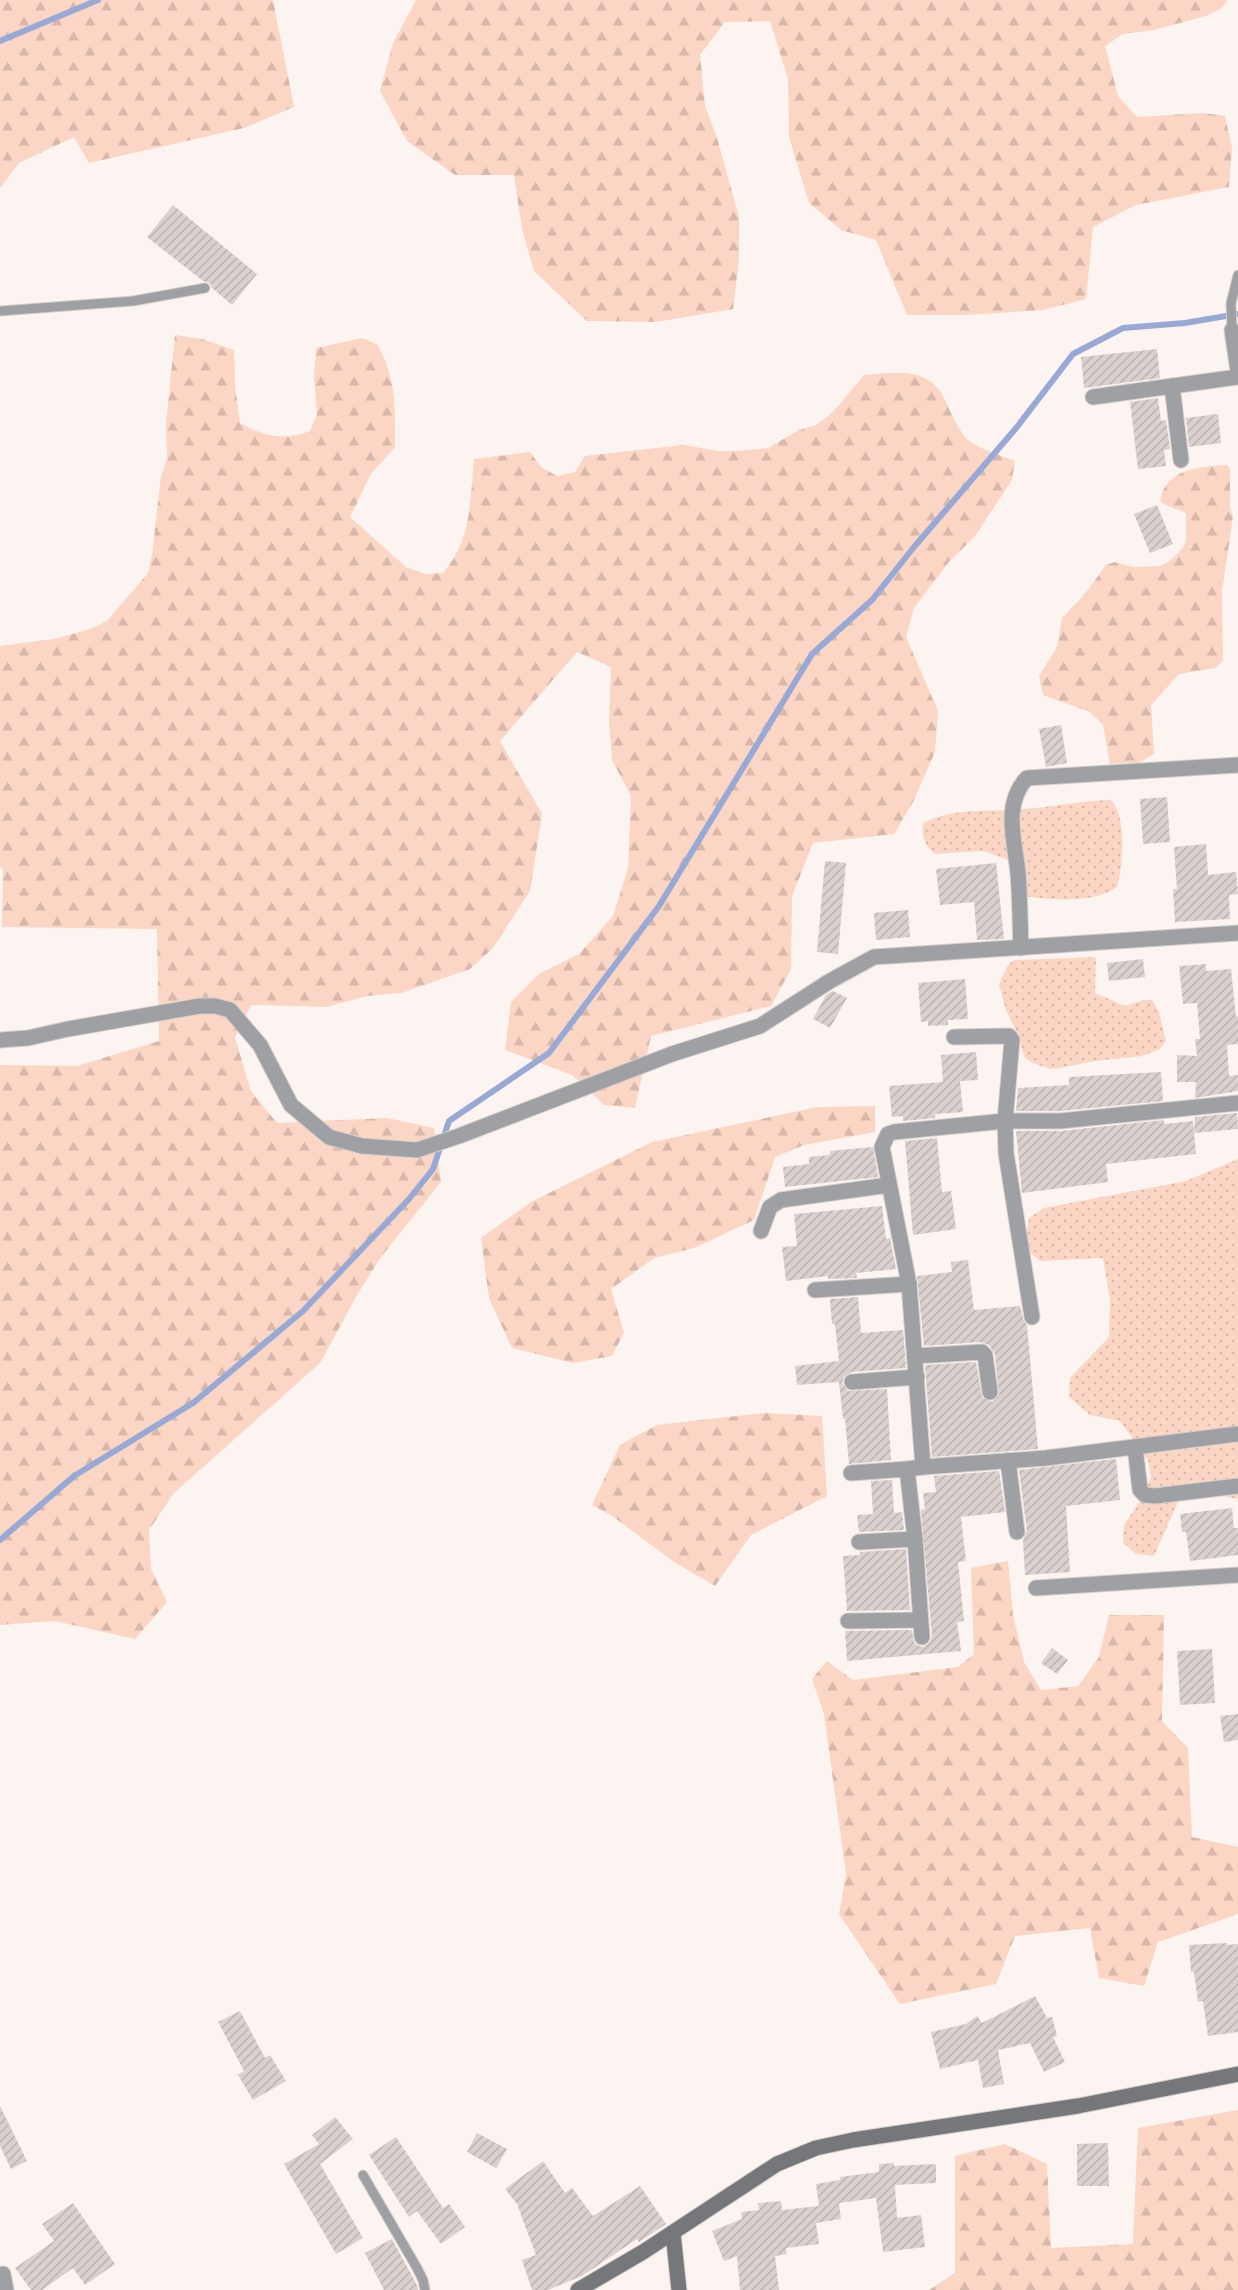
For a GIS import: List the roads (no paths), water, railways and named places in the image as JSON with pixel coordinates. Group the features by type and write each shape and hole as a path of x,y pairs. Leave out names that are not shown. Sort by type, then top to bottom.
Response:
{"street":[{"path":"1232,330 1238,371"},
{"path":"1092,397 1238,377"},
{"path":"1172,386 1181,460"},
{"path":"1021,948 1018,870 1013,849 1012,826 1014,800 1018,787 1027,778 1238,765"},
{"path":"0,1040 28,1038 200,1006 215,1006 230,1010 260,1045 291,1105 329,1137 362,1146 417,1150 672,1054 760,1026 830,981 874,957 1238,933"},
{"path":"954,1037 1011,1037 1005,1121 1006,1153 1032,1317"},
{"path":"923,1467 909,1284 882,1147 888,1134 1005,1121 1060,1121 1238,1103"},
{"path":"761,1231 770,1207 781,1200 889,1185"},
{"path":"815,1290 909,1284"},
{"path":"915,1356 981,1352 985,1355 990,1392"},
{"path":"852,1382 916,1377"},
{"path":"850,1473 1008,1461 1238,1434"},
{"path":"1135,1447 1140,1490 1145,1495 1155,1496 1238,1486"},
{"path":"1008,1461 1017,1532"},
{"path":"907,1469 915,1539 921,1637"},
{"path":"859,1542 915,1539"},
{"path":"1036,1588 1238,1575"},
{"path":"848,1621 920,1620"},
{"path":"578,2290 673,2233 767,2170 796,2155 816,2148 853,2140 1078,2106 1238,2074"},
{"path":"673,2233 679,2290"},
{"path":"3,2274 6,2290"}],"lane":[{"path":"1232,330 1231,303 1238,275"},
{"path":"0,311 133,301 205,288"},
{"path":"363,2175 417,2268 423,2280 424,2290"}],"waterway":[{"path":"0,41 98,0"},
{"path":"0,1540 74,1476 193,1403 303,1311 409,1199 433,1169 449,1121 549,1053 659,906 812,654 872,600 914,547 1017,427 1073,354 1123,328 1185,323 1238,314"}]}
